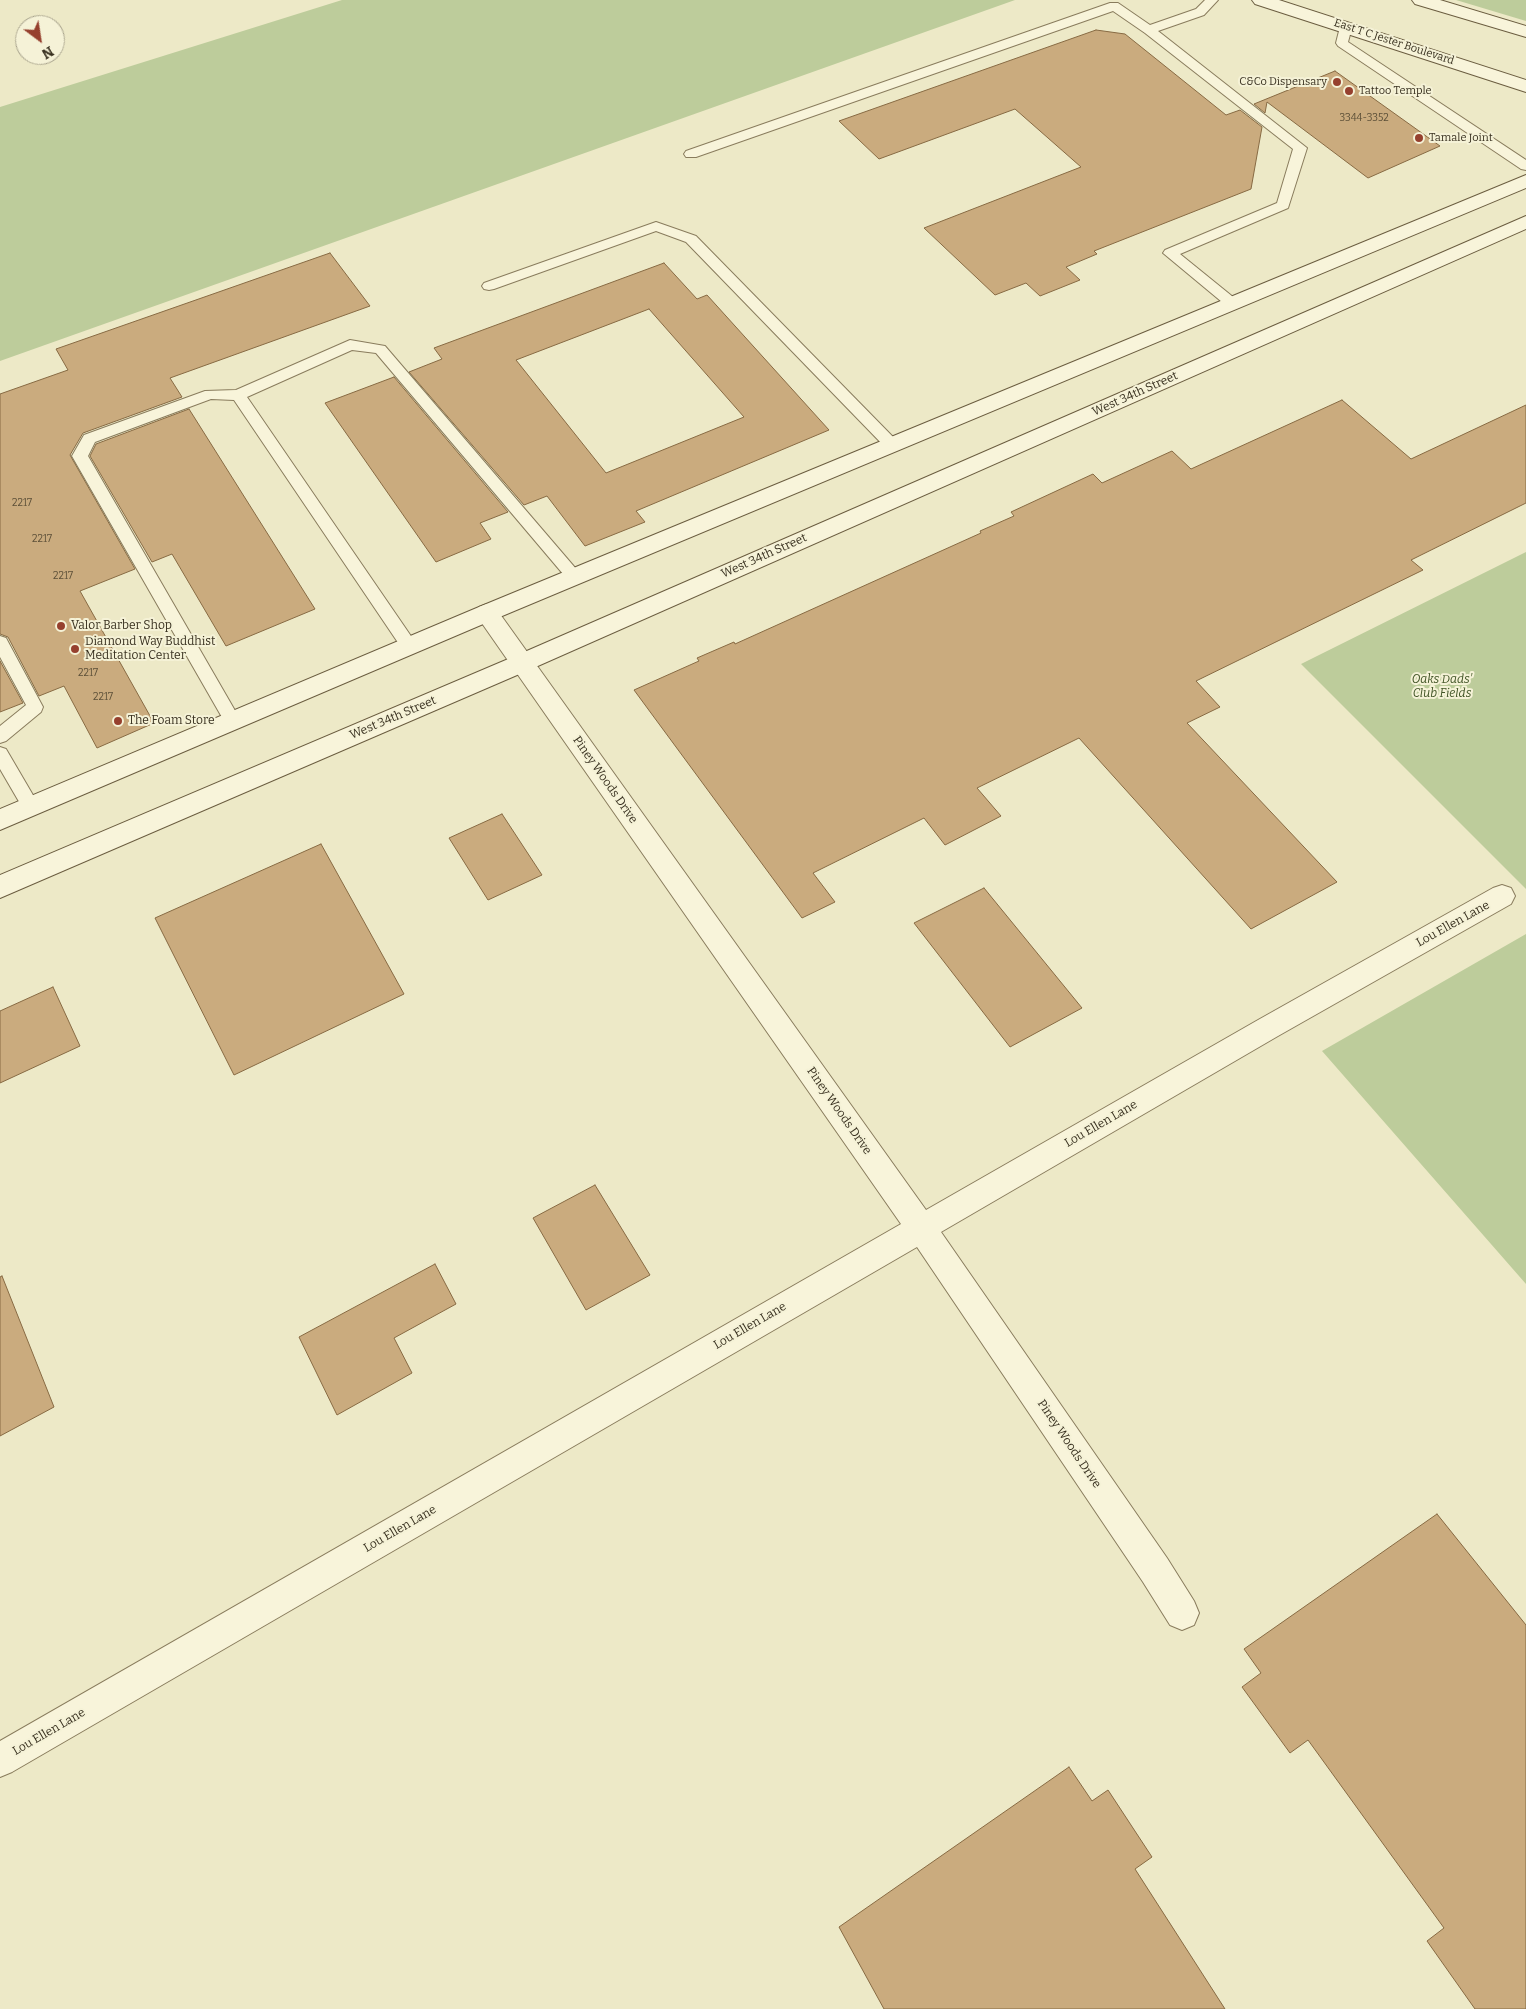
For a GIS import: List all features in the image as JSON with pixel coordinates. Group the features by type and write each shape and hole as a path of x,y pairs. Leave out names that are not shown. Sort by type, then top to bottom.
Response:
{"main road":[{"name":"East T C Jester Boulevard","path":"1261,0 1526,86"},
{"path":"1421,0 1526,32"},
{"name":"West 34th Street","path":"0,887 522,663 1250,319 1526,181"},
{"name":"West 34th Street","path":"0,820 409,646 892,445 1526,222"},
{"name":"Piney Woods Drive","path":"487,614 921,1228 1182,1613"},
{"name":"Lou Ellen Lane","path":"0,1760 1268,1028 1502,896"}],"lane":[{"path":"1149,30 1200,12 1212,0"},
{"path":"691,154 1114,6 1149,30 1300,148 1283,204 1170,252 1250,319"},
{"path":"1346,27 1342,43 1526,166"},
{"path":"489,286 656,226 691,239 892,445"},
{"path":"233,721 80,456 90,439 210,394 238,395 350,346 380,349 576,577"},
{"path":"238,395 409,646"},
{"path":"0,642 35,707 0,736"},
{"path":"1,759 31,807"}],"green space":[{"path":"342,0 1015,0 0,361 0,107"},
{"path":"1456,0 1526,0 1526,21"},
{"name":"Oaks Dads' Club Fields","path":"1526,552 1526,889 1301,664"},
{"path":"1526,934 1526,1284 1322,1051"}],"building":[{"path":"1096,30 1125,34 1226,115 1240,110 1262,127 1251,189 1094,251 1097,254 1066,267 1080,280 1040,296 1026,283 995,295 924,228 1081,167 1015,109 879,159 839,121"},
{"path":"1335,71 1440,146 1368,178 1267,102 1265,113 1254,104"},
{"path":"330,253 370,306 170,378 182,397 83,433 70,455 135,569 80,591 154,723 97,748 64,686 39,696 8,637 0,634 0,394 68,370 56,349"},
{"path":"664,263 697,299 707,295 829,430 636,511 645,522 585,546 547,496 524,505 409,372 442,359 434,348","holes":["649,309 744,417 606,473 516,360"]},
{"path":"394,377 508,512 480,523 491,539 436,562 325,403"},
{"path":"1342,400 1411,459 1526,405 1526,503 1411,560 1423,570 1196,681 1220,707 1187,723 1337,882 1251,929 1079,738 977,788 1001,816 945,845 924,818 813,873 835,902 802,918 634,690 699,661 697,658 734,642 735,644 981,533 980,531 1014,516 1011,512 1093,474 1102,483 1172,451 1191,469"},
{"path":"189,409 315,609 226,646 172,554 152,562 90,456 96,444"},
{"path":"0,661 23,703 0,712"},
{"path":"502,814 542,875 488,900 449,838"},
{"path":"321,844 404,994 234,1075 155,918"},
{"path":"984,888 1082,1008 1010,1047 914,923"},
{"path":"53,987 80,1046 0,1083 0,1011"},
{"path":"595,1185 650,1275 586,1310 533,1218"},
{"path":"435,1264 456,1304 394,1338 412,1373 337,1415 299,1337"},
{"path":"2,1276 54,1407 0,1436 0,1277"},
{"path":"1437,1514 1526,1625 1526,2009 1475,2009 1427,1941 1444,1928 1308,1740 1290,1753 1242,1687 1261,1673 1244,1649"},
{"path":"1069,1767 1092,1801 1108,1790 1152,1857 1135,1869 1225,2009 884,2009 839,1927"}],"place":[{"name":"C&Co Dispensary","path":"1337,82"},
{"name":"Tattoo Temple","path":"1349,91"},
{"name":"Tamale Joint","path":"1419,138"},
{"name":"Valor Barber Shop","path":"61,626"},
{"name":"Diamond Way Buddhist Meditation Center","path":"75,649"},
{"name":"The Foam Store","path":"118,721"}]}
